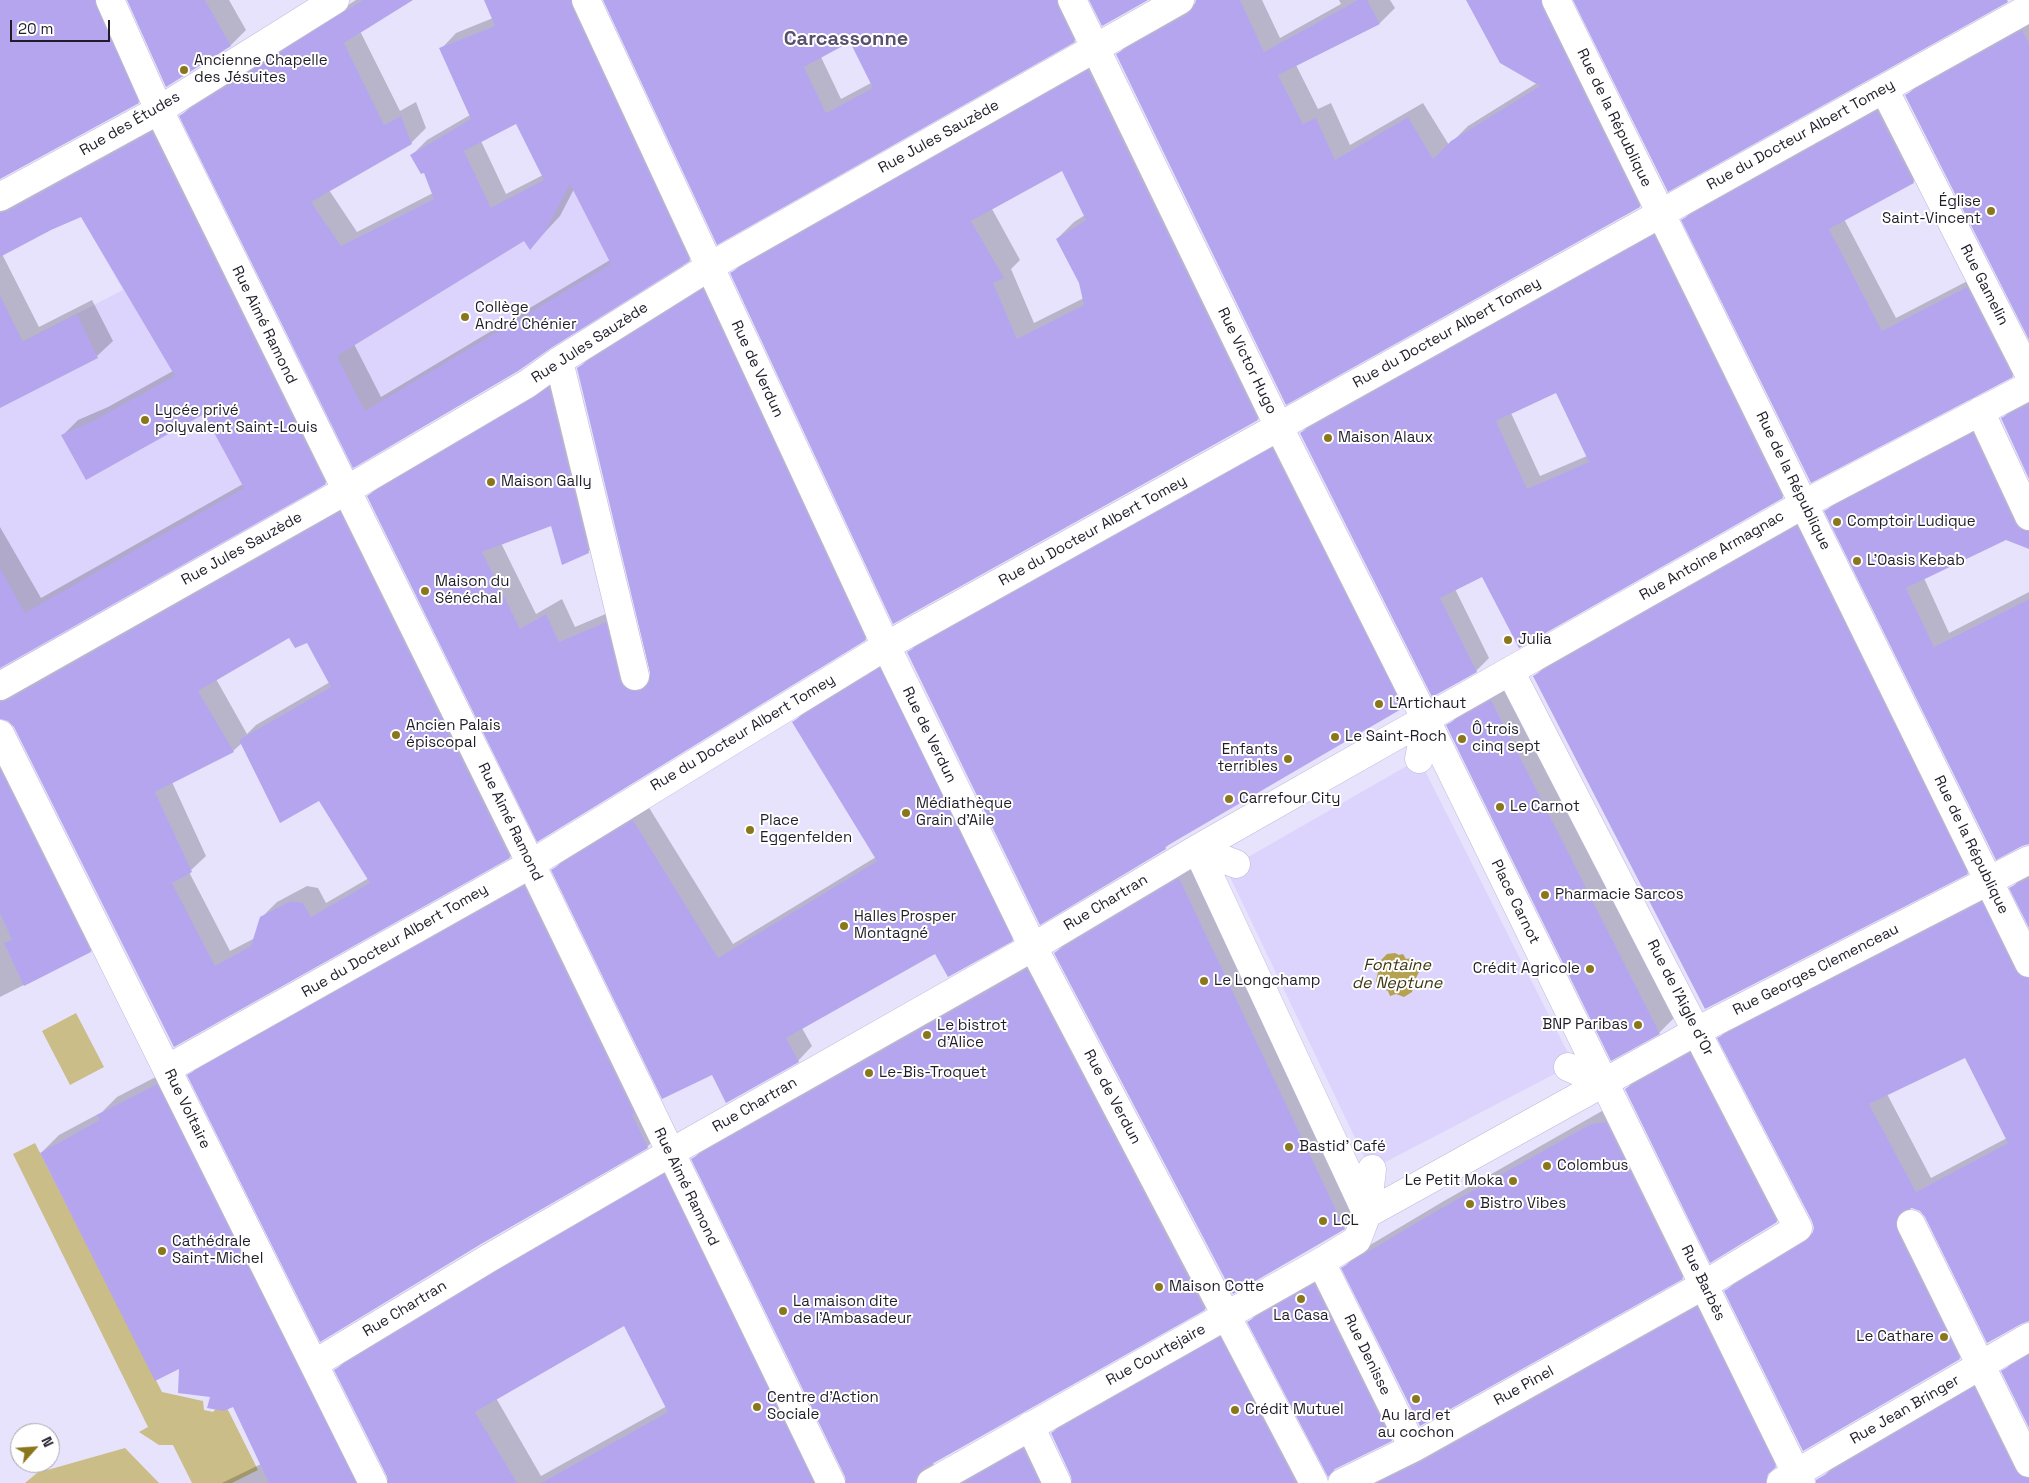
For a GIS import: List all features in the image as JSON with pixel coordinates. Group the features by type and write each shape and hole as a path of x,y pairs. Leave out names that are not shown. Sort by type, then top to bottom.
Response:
{"street":[{"name":"Rue Aimé Ramond","path":"110,0 159,110 531,864 831,1483"},
{"name":"Rue des Études","path":"0,197 159,110 335,0"},
{"name":"Rue de Verdun","path":"586,0 886,646 1033,947 1314,1483"},
{"name":"Rue Victor Hugo","path":"1072,0 1279,427 1426,720"},
{"name":"Rue Jules Sauzède","path":"0,686 346,491 527,384 560,361 709,267 1180,0"},
{"name":"Rue de la République","path":"1556,0 2029,963"},
{"name":"Rue du Docteur Albert Tomey","path":"167,1070 531,864 886,646 2029,8"},
{"name":"Rue Gamelin","path":"1884,89 2029,374"},
{"path":"560,361 635,676"},
{"name":"Rue Antoine Armagnac","path":"1426,720 1804,504 2029,386"},
{"path":"1980,411 2029,516"},
{"name":"Rue de l'Aigle d'Or","path":"1510,671 1798,1228 1704,1285"},
{"path":"1419,758 1426,720"},
{"path":"1197,849 1426,720"},
{"name":"Place Carnot","path":"1426,720 1604,1083"},
{"name":"Rue Voltaire","path":"0,734 373,1483"},
{"path":"1197,849 1236,864"},
{"path":"1197,849 1367,1214"},
{"name":"Rue Chartran","path":"314,1364 489,1258 1033,947 1197,849"},
{"name":"Rue Georges Clemenceau","path":"1604,1083 1697,1031 2029,860"},
{"path":"1568,1066 1604,1083"},
{"path":"1367,1214 1604,1083"},
{"name":"Rue Barbès","path":"1604,1083 1704,1285 1792,1480"},
{"path":"1367,1214 1372,1168"},
{"name":"Rue Courtejaire","path":"931,1483 1357,1240 1367,1214"},
{"path":"1911,1224 2029,1463"},
{"name":"Rue Denisse","path":"1321,1262 1413,1448"},
{"name":"Rue Pinel","path":"1342,1483 1413,1448 1704,1285"},
{"name":"Rue Jean Bringer","path":"1792,1480 2029,1337"},
{"path":"1030,1426 1057,1483"}],"shaded area":[{"name":"Collège André Chénier","path":"625,138 684,265 682,270 546,350 351,471 288,342 488,217 485,211"},
{"name":"Lycée privé polyvalent Saint-Louis","path":"166,166 323,488 0,671 0,353 123,290 80,215"},
{"path":"1419,759 1571,1059 1568,1067 1372,1169 1369,1167 1230,877 1236,864"},
{"path":"76,1013 104,1067 70,1085 42,1031"},
{"path":"35,1143 162,1392 203,1401 204,1410 213,1412 219,1405 226,1406 258,1470 232,1483 192,1483 173,1445 159,1445 139,1432 148,1427 13,1154"},
{"path":"125,1448 159,1483 25,1483 37,1473 60,1473 60,1466"}],"water":[{"name":"Fontaine de Neptune","path":"1387,954 1403,954 1406,959 1413,958 1421,968 1416,978 1418,983 1414,985 1412,992 1404,997 1396,994 1390,996 1388,991 1378,987 1376,981 1378,972 1375,967 1380,965 1381,960"}],"building":[{"path":"0,0 95,0 139,103 0,179"},
{"path":"127,0 205,0 231,46 166,87"},
{"path":"363,0 413,0 344,43 384,125 401,116 412,144 311,202 341,246 434,199 424,173 421,174 410,155 471,119 439,48 495,26 484,0 571,0 572,7 690,261 551,348 518,371 353,468 179,116","holes":["516,124 544,180 491,208 464,151","570,184 611,264 365,411 337,356 524,241 530,250 545,232"]},
{"path":"603,0 1057,0 1058,7 1075,42 717,245","holes":["850,42 873,88 826,113 804,67"]},
{"path":"1089,0 1148,0 1102,26"},
{"path":"1196,0 1240,0 1264,52 1358,0 1367,0 1380,24 1278,75 1303,124 1316,118 1335,160 1408,117 1433,159 1451,141 1540,86 1500,63 1466,0 1541,0 1542,7 1640,207 1286,405 1116,54 1188,14 1194,7"},
{"path":"1573,0 2007,0 2008,2 1668,192"},
{"name":"Église Saint-Vincent","path":"2022,30 2029,43 2029,340 1905,95"},
{"path":"1088,70 1258,420 893,624 730,273","holes":["1062,171 1086,220 1056,239 1079,283 1084,305 1017,339 993,283 1004,278 971,221"]},
{"path":"1877,111 1914,183 1829,229 1882,331 1967,287 2013,377 1811,483 1681,220"},
{"path":"152,132 326,484 0,668 0,568 25,613 244,488 204,414 86,480 61,435 91,422 175,376 81,217 51,230 0,257 0,213 8,211"},
{"path":"1654,235 1783,498 1519,648 1482,577 1440,598 1477,672 1432,697 1300,433","holes":["1556,393 1589,462 1527,489 1496,421"]},
{"path":"703,289 866,640 537,842 367,496 549,387 589,553 562,565 551,526 482,552 520,629 546,614 559,642 606,622 623,686 631,691 639,691 645,688 650,681 650,672 577,368"},
{"path":"0,295 23,342 77,314 98,358 0,408"},
{"path":"2029,404 2029,479 2001,418"},
{"path":"1973,433 2015,523 2020,529 2029,531 2029,549 2006,540 1906,588 1934,647 2029,599 2029,844 1996,860 1824,511"},
{"path":"1272,448 1403,708 1165,847 1166,849 1040,925 907,652"},
{"path":"340,512 510,858 174,1047 14,727 8,721 0,719 0,702 8,700","holes":["289,638 295,648 307,643 331,687 239,740 280,823 319,801 370,883 311,917 303,903 291,901 260,917 251,946 215,966 172,883 192,872 155,792 234,752 198,691"]},
{"path":"1797,526 1968,874 1705,1009 1533,676"},
{"path":"880,668 1013,941 948,977 935,954 786,1038 799,1062 726,1103 712,1075 662,1099 551,870 633,820 718,958 877,861 792,722"},
{"path":"1491,700 1660,1034 1611,1061 1446,725"},
{"path":"0,769 91,952 24,986 4,943 12,940 0,913"},
{"path":"1179,878 1345,1229 1233,1294 1054,953"},
{"path":"2029,878 2029,928 2009,888"},
{"path":"524,886 634,1113 632,1114 648,1148 481,1244 320,1342 187,1075"},
{"path":"1982,902 2015,970 2021,976 2029,978 2029,1321 1987,1343 1925,1217 1920,1211 1912,1208 1904,1210 1898,1216 1896,1222 1897,1231 1960,1359 1803,1451 1724,1291 1806,1241 1812,1235 1814,1228 1717,1038","holes":["1965,1058 2008,1143 1916,1192 1869,1104"]},
{"path":"1027,969 1205,1310 923,1469 917,1476 915,1483 846,1483 845,1476 691,1159"},
{"path":"1690,1053 1777,1222 1710,1263 1625,1089"},
{"name":"Cathédrale Saint-Michel","path":"157,1084 356,1483 269,1483 233,1407 224,1411 207,1408 210,1397 178,1393 179,1369 155,1381 40,1153 100,1120 97,1115"},
{"path":"1606,1122 1683,1279 1420,1426 1341,1268 1426,1217 1591,1124"},
{"path":"664,1174 814,1483 541,1483 668,1412 624,1326 475,1412 517,1483 388,1483 387,1476 334,1370 497,1271"},
{"path":"1314,1284 1392,1441 1335,1469 1328,1477 1247,1322"},
{"path":"1697,1307 1776,1467 1768,1474 1766,1483 1377,1483 1421,1462"},
{"path":"1220,1337 1296,1483 1072,1483 1071,1476 1051,1433"},
{"path":"2029,1355 2029,1428 2001,1371"},
{"path":"1974,1387 2015,1470 2021,1476 2029,1478 2029,1483 1816,1483 1816,1480"},
{"path":"1023,1449 1040,1483 963,1483"}],"place":[{"name":"Ancienne Chapelle des Jésuites","path":"184,70"},
{"name":"Église Saint-Vincent","path":"1991,211"},
{"name":"Collège André Chénier","path":"465,317"},
{"name":"Lycée privé polyvalent Saint-Louis","path":"145,420"},
{"name":"Maison Alaux","path":"1328,438"},
{"name":"Maison Gally","path":"491,482"},
{"name":"Comptoir Ludique","path":"1837,522"},
{"name":"L'Oasis Kebab","path":"1857,561"},
{"name":"Maison du Sénéchal","path":"425,591"},
{"name":"Julia","path":"1508,640"},
{"name":"L'Artichaut","path":"1379,704"},
{"name":"Ancien Palais épiscopal","path":"396,735"},
{"name":"Le Saint-Roch","path":"1335,737"},
{"name":"Ô trois cinq sept","path":"1462,739"},
{"name":"Enfants terribles","path":"1288,759"},
{"name":"Carrefour City","path":"1229,799"},
{"name":"Le Carnot","path":"1500,807"},
{"name":"Médiathèque Grain d'Aile","path":"906,813"},
{"name":"Place Eggenfelden","path":"750,830"},
{"name":"Pharmacie Sarcos","path":"1545,895"},
{"name":"Halles Prosper Montagné","path":"844,926"},
{"name":"Crédit Agricole","path":"1590,969"},
{"name":"Le Longchamp","path":"1204,981"},
{"name":"BNP Paribas","path":"1638,1025"},
{"name":"Le bistrot d'Alice","path":"927,1035"},
{"name":"Le-Bis-Troquet","path":"869,1073"},
{"name":"Bastid' Café","path":"1289,1147"},
{"name":"Colombus","path":"1547,1166"},
{"name":"Le Petit Moka","path":"1513,1181"},
{"name":"Bistro Vibes","path":"1470,1204"},
{"name":"LCL","path":"1323,1221"},
{"name":"Cathédrale Saint-Michel","path":"162,1251"},
{"name":"Maison Cotte","path":"1159,1287"},
{"name":"La Casa","path":"1301,1299"},
{"name":"La maison dite de l’Ambasadeur","path":"783,1311"},
{"name":"Le Cathare","path":"1944,1337"},
{"name":"Au lard et au cochon","path":"1416,1399"},
{"name":"Centre d'Action Sociale","path":"757,1407"},
{"name":"Crédit Mutuel","path":"1235,1410"}],"district":[{"name":"Carcassonne","path":"846,40"}]}
